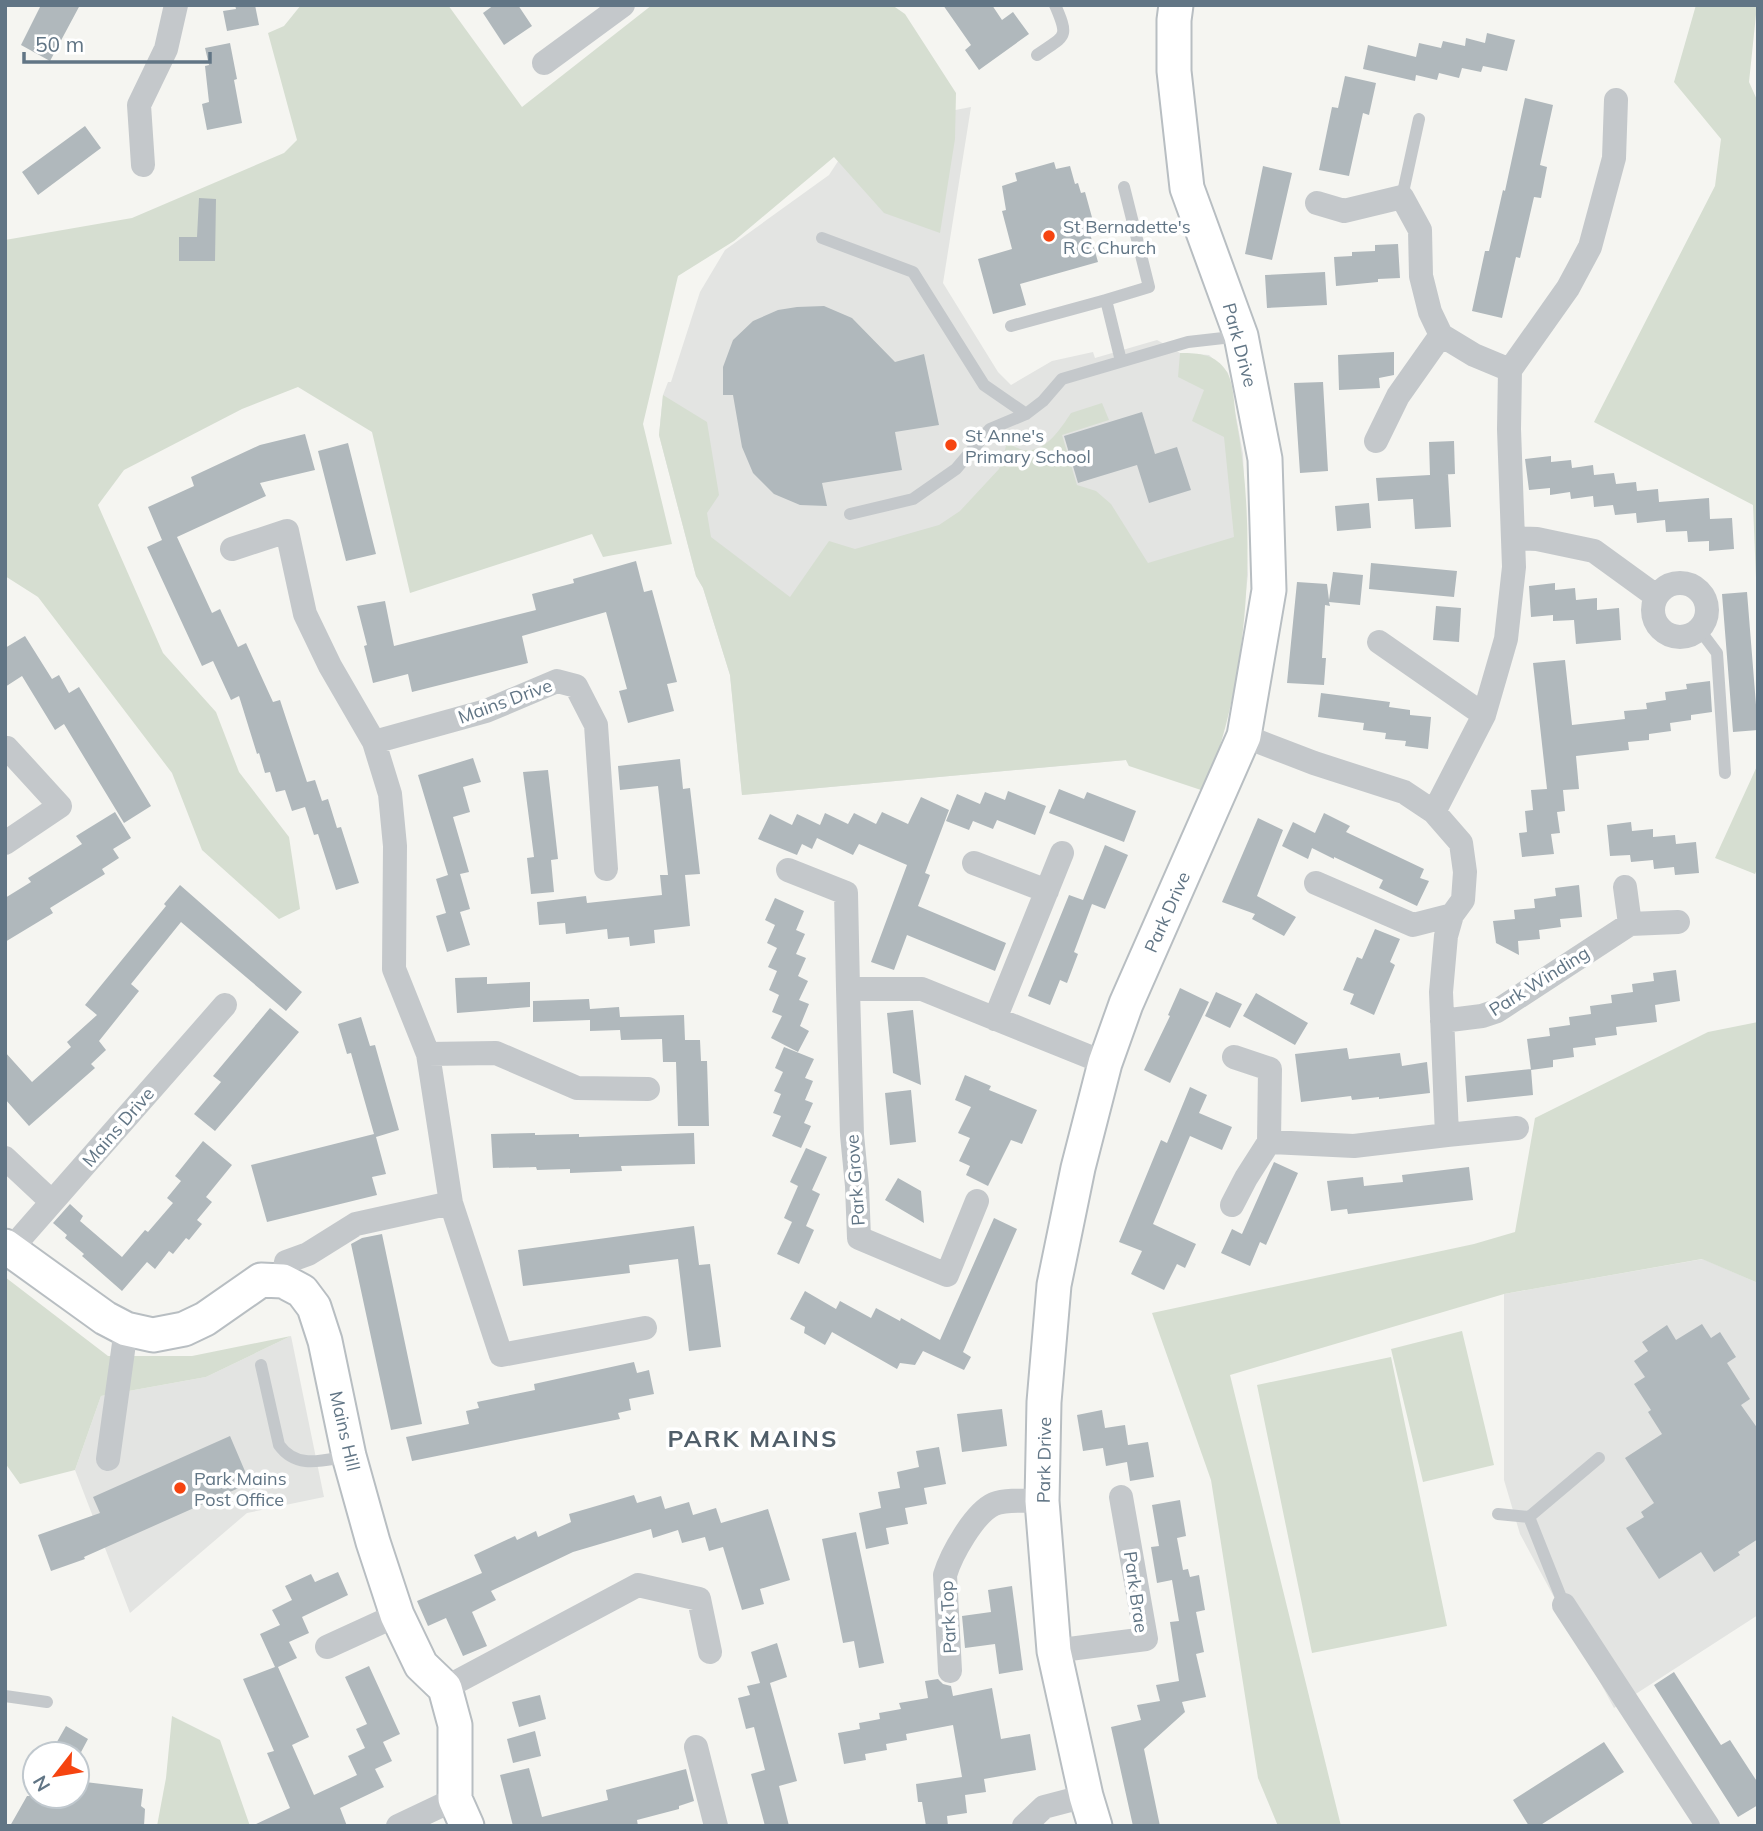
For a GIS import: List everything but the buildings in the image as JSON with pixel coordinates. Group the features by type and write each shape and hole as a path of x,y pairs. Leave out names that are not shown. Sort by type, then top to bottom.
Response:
{"street":[{"path":"142,165 139,106 166,49 176,5"},
{"path":"544,63 623,5"},
{"name":"Park Drive","path":"1090,1811 1054,1651 1042,1501 1044,1402 1054,1285 1078,1168 1105,1063 1126,1004 1244,736 1269,590 1265,459 1241,336 1187,188 1174,71 1175,13"},
{"path":"1434,812 1484,715 1506,639 1514,567 1509,429 1510,370 1568,288 1590,247 1614,158 1616,100"},
{"path":"1317,204 1344,211 1402,197 1420,230 1421,276 1430,312 1441,335 1475,355 1510,370"},
{"path":"1376,441 1398,396 1441,335"},
{"path":"232,549 288,531 305,614 330,666 374,742 390,794 395,846 394,968 428,1054 451,1203 501,1355 645,1328"},
{"path":"1514,538 1537,539 1594,551 1656,596"},
{"path":"1677,583 1693,587 1699,592 1706,607 1706,615 1699,629 1684,637 1667,634 1660,629 1653,613 1656,596 1661,590 1677,583"},
{"path":"1379,642 1484,715"},
{"name":"Mains Drive","path":"374,742 486,711 556,681 576,686 596,726 606,869"},
{"path":"1244,736 1314,764 1404,792 1434,812 1461,843 1465,872 1463,900 1452,915 1446,936 1441,992 1447,1135"},
{"path":"5,843 60,806 7,748"},
{"path":"995,1019 1062,853"},
{"path":"974,863 1047,891"},
{"name":"Park Grove","path":"788,870 846,893 852,1135 859,1238 947,1275 978,1201"},
{"path":"1316,883 1413,925 1452,915"},
{"path":"1625,887 1630,924 1678,922"},
{"name":"Park Winding","path":"1442,1021 1482,1016 1497,1011 1630,924"},
{"path":"849,989 922,989 1105,1063"},
{"name":"Mains Drive","path":"225,1004 52,1202 8,1248 106,1318 126,1329 153,1335 184,1329 205,1319 272,1281 286,1262 308,1254 356,1224 451,1203"},
{"path":"428,1054 496,1053 577,1088 648,1089"},
{"path":"1232,1205 1269,1142 1270,1069 1234,1057"},
{"path":"1269,1142 1354,1146 1517,1128"},
{"path":"5,1158 52,1202"},
{"name":"Mains Hill","path":"272,1281 302,1291 314,1307 325,1341 349,1456 397,1615 421,1665 445,1688"},
{"path":"108,1459 126,1329"},
{"name":"Park Brae","path":"1054,1651 1146,1639 1121,1497"},
{"name":"Park Top","path":"950,1671 945,1574 949,1560 981,1512 995,1503 1042,1501"},
{"path":"398,1826 461,1812 455,1725 445,1688 638,1585 699,1599 710,1652"},
{"path":"1564,1605 1699,1823"},
{"path":"327,1647 397,1615"},
{"path":"696,1747 716,1826"},
{"path":"1024,1826 1044,1807 1090,1811"}],"lane":[{"path":"1037,55 1064,34 1065,28 1055,5"},
{"path":"1402,197 1419,119"},
{"path":"1011,326 1149,287 1124,187"},
{"path":"822,238 913,272 984,385 1026,414"},
{"path":"1106,300 1121,361"},
{"path":"849,514 913,499 956,469 990,429 1026,414 1043,401 1062,379 1188,342 1241,336"},
{"path":"1699,629 1717,653 1725,773"},
{"path":"261,1365 279,1445 286,1454 297,1461 310,1462 349,1456"},
{"path":"1498,1514 1529,1517 1599,1458"},
{"path":"1529,1517 1564,1605"},
{"path":"5,1696 47,1702"}],"shaded area":[{"path":"301,5 448,5 522,107 652,5 892,5 905,14 956,93 955,139 940,233 884,213 834,157 734,241 678,276 643,424 672,544 603,557 592,534 410,593 372,432 298,387 242,409 124,470 98,505 163,653 216,712 239,772 289,837 300,909 279,919 202,850 172,773 38,597 5,576 5,240 132,218 284,153 297,140 268,33 284,26"},
{"path":"1696,5 1757,5 1749,82 1758,102 1758,626 1753,505 1594,422 1715,186 1721,139 1674,82"},
{"name":"St Anne's Primary School","path":"971,107 943,283 998,372 1011,385 1052,361 1093,352 1095,358 1157,340 1180,353 1209,355 1228,373 1243,454 1248,575 1233,694 1129,766 1126,760 742,795 730,675 703,588 696,576 659,435 663,395 668,382 671,382 700,292 725,250 829,175 850,143 945,112"},
{"path":"1180,353 1212,358 1227,372 1232,388 1243,463 1247,510 1245,608 1240,656 1219,749 1204,791 1129,766 1126,760 742,795 730,675 703,588 696,576 659,435 663,395 707,422 719,495 707,513 711,537 790,597 829,541 855,549 939,525 960,511 999,469 1007,443 1023,450 1038,448 1052,439 1071,413 1102,403 1109,420 1062,435 1077,485 1096,491 1111,504 1148,563 1234,537 1224,437 1192,421 1204,390 1178,377"},
{"path":"1758,764 1758,867 1755,874 1715,858"},
{"path":"1758,1022 1758,1283 1702,1259 1504,1294 1230,1375 1341,1826 1278,1826 1258,1778 1211,1480 1152,1313 1474,1244 1515,1232 1535,1118 1708,1032"},
{"path":"1703,1259 1758,1283 1758,1615 1614,1708 1520,1534 1504,1480 1504,1294"},
{"path":"5,1277 108,1356 192,1356 291,1336 206,1377 101,1396 75,1470 20,1484 5,1463"},
{"path":"1462,1331 1494,1465 1423,1482 1391,1349"},
{"path":"291,1336 324,1497 247,1513 130,1613 75,1470 101,1396 206,1377"},
{"path":"1391,1357 1447,1626 1312,1653 1257,1385"},
{"path":"172,1716 220,1740 250,1826 157,1826 166,1778"}],"place":[{"name":"St Bernadette's R C Church","path":"1049,236"},
{"name":"St Anne's Primary School","path":"951,445"},
{"name":"Park Mains Post Office","path":"180,1488"}],"district":[{"name":"PARK MAINS","path":"753,1438"}]}
